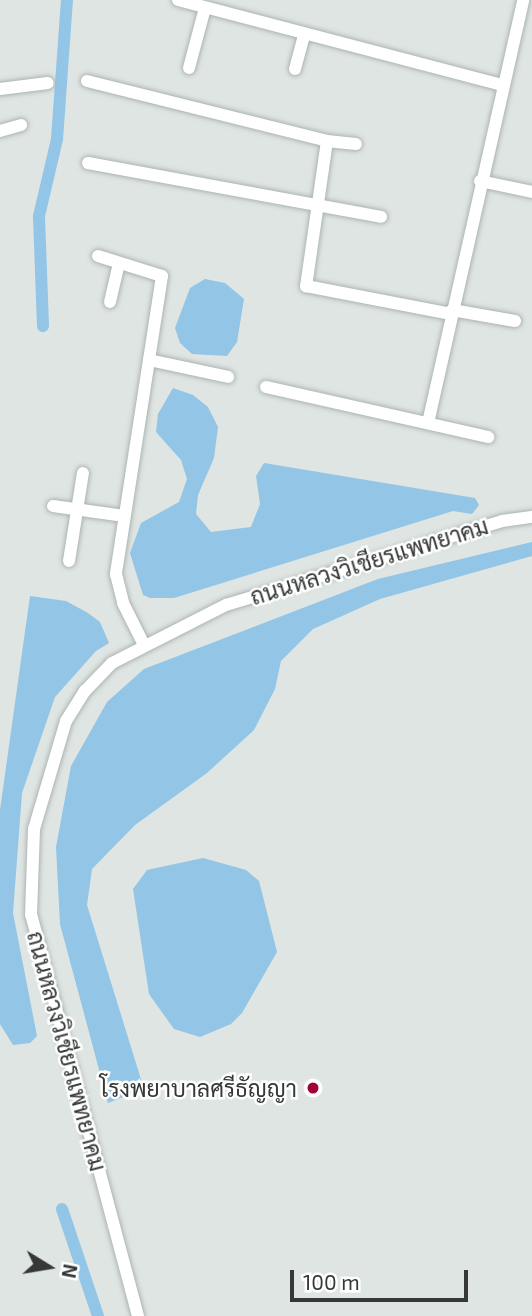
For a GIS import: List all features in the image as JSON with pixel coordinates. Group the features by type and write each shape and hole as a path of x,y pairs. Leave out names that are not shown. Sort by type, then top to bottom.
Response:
{"street":[{"path":"178,0 304,36 502,85"},
{"path":"428,423 523,0"},
{"path":"189,68 205,8"},
{"path":"295,69 304,36"},
{"path":"87,81 327,141 356,144"},
{"path":"0,89 48,83"},
{"path":"0,131 21,125"},
{"path":"327,141 306,286 515,321"},
{"path":"88,163 381,217"},
{"path":"481,181 532,192"},
{"path":"98,256 162,276 116,574 122,603 144,645"},
{"path":"110,302 120,263"},
{"path":"149,360 228,377"},
{"path":"266,387 488,437"},
{"path":"69,561 83,473"},
{"path":"53,506 124,516"},
{"name":"ถนนหลวงวิเชียรแพทยาคม","path":"138,1316 32,915 29,868 41,791 66,721 85,691 112,663 226,605 502,521 532,517"}],"water":[{"path":"205,279 225,283 244,299 237,342 227,356 192,354 180,343 175,328 190,288"},
{"path":"173,388 193,395 208,407 218,427 214,458 198,495 196,514 211,532 251,527 260,504 256,476 264,463 475,498 479,505 472,514 453,511 174,598 150,598 143,595 130,553 141,523 179,502 187,479 181,460 156,432 158,414"},
{"path":"532,542 532,556 380,599 313,629 281,661 275,689 254,730 207,773 135,825 92,869 87,905 144,1089 108,1103 60,924 56,847 71,766 107,702 144,669 378,579"},
{"path":"30,596 66,601 88,613 100,622 109,643 96,651 55,697 22,793 13,913 37,1036 30,1043 13,1045 0,1024 0,810"},
{"path":"203,858 246,870 259,881 277,952 242,1013 231,1024 200,1037 174,1029 149,994 133,889 147,870"}],"waterway":[{"path":"43,326 39,216 57,139 67,0"},
{"path":"62,1209 98,1316"}],"place":[{"name":"โรงพยาบาลศรีธัญญา","path":"313,1088"}]}
